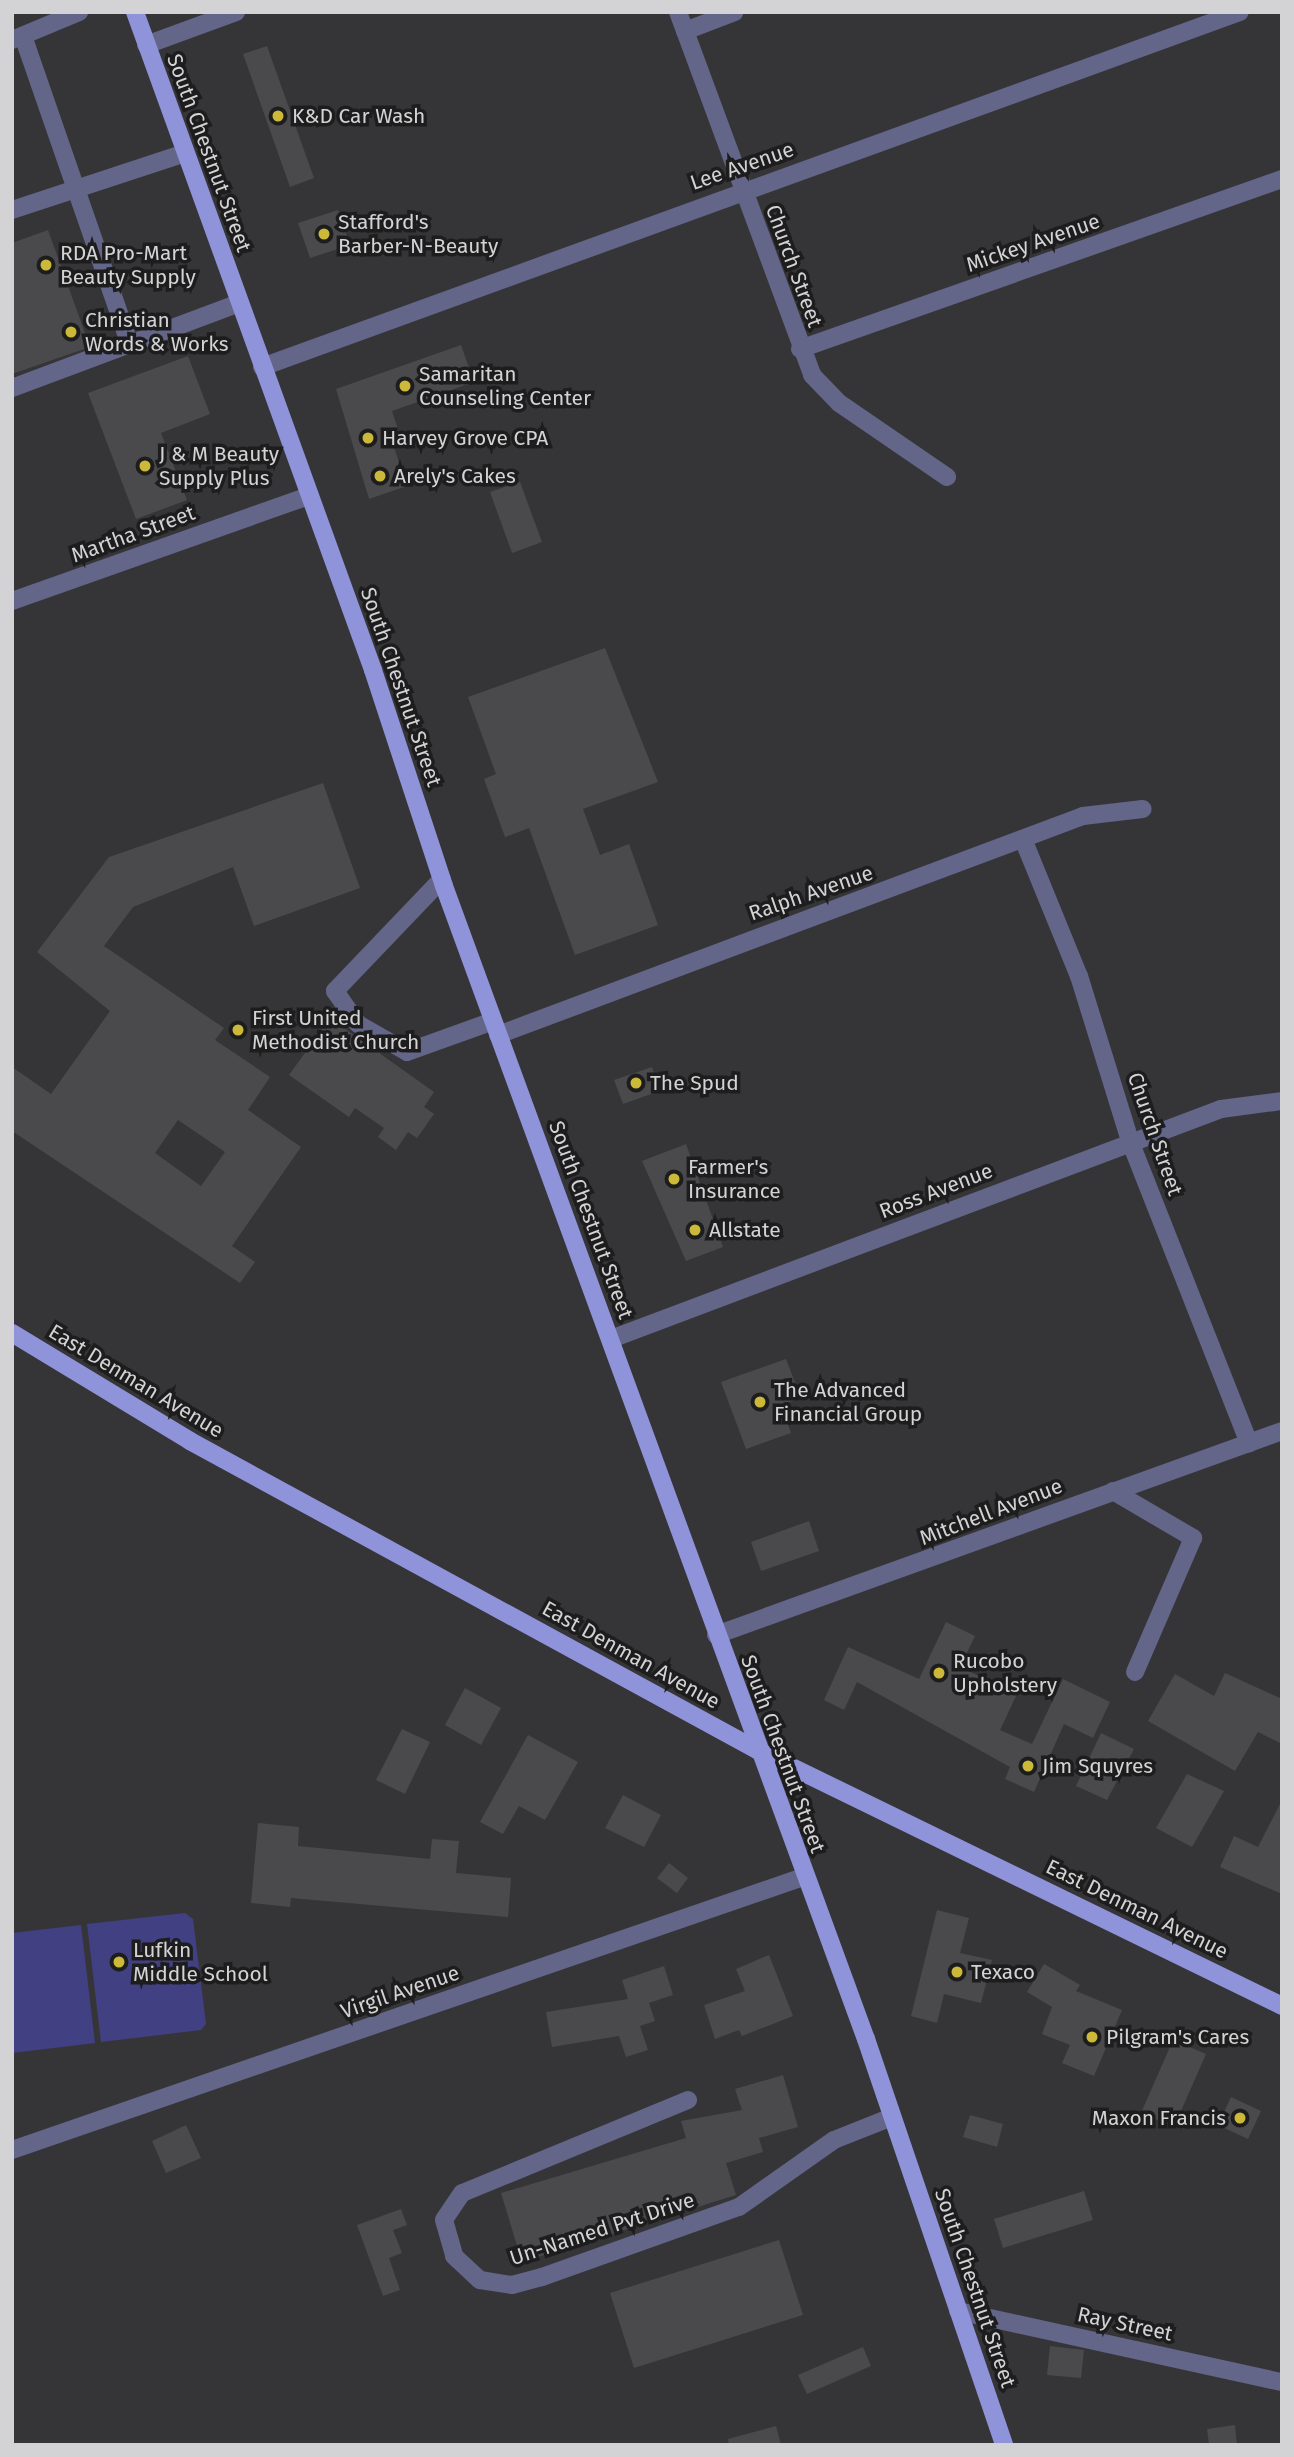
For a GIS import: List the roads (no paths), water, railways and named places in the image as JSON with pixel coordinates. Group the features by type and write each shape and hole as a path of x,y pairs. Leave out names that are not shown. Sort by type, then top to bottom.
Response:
{"main road":[{"name":"South Chestnut Street","path":"135,12 442,879 892,2117 1004,2445"},
{"name":"East Denman Avenue","path":"12,1333 190,1441 757,1750 1282,2006"}],"street":[{"path":"79,12 41,20 17,38 76,191 130,345"},
{"path":"146,45 236,12"},
{"name":"Church Street","path":"678,12 800,349 839,403 947,477"},
{"path":"685,31 735,12"},
{"name":"Lee Avenue","path":"262,367 743,189 1240,12"},
{"path":"12,210 185,153"},
{"name":"Mickey Avenue","path":"800,349 1282,179"},
{"path":"12,388 239,303"},
{"name":"Martha Street","path":"12,601 308,496"},
{"name":"Ralph Avenue","path":"442,879 335,991 358,1024 407,1052 496,1028 1083,816 1143,809"},
{"name":"Church Street","path":"1023,839 1079,976 1130,1142 1249,1443"},
{"name":"Ross Avenue","path":"611,1339 1221,1109 1282,1101"},
{"name":"Mitchell Avenue","path":"716,1635 1282,1431"},
{"path":"1113,1491 1194,1538 1135,1672"},
{"name":"Virgil Avenue","path":"12,2150 803,1877"},
{"name":"Un-Named Pvt Drive","path":"688,2100 462,2193 444,2220 454,2256 480,2280 512,2285 542,2277 739,2207 834,2140 892,2117"},
{"name":"Ray Street","path":"958,2311 1282,2382"}],"place":[{"name":"K&D Car Wash","path":"278,116"},
{"name":"Stafford's Barber-N-Beauty","path":"324,234"},
{"name":"RDA Pro-Mart Beauty Supply","path":"46,265"},
{"name":"Christian Words & Works","path":"71,332"},
{"name":"Samaritan Counseling Center","path":"405,386"},
{"name":"Harvey Grove CPA","path":"368,438"},
{"name":"J & M Beauty Supply Plus","path":"145,466"},
{"name":"Arely's Cakes","path":"380,476"},
{"name":"First United Methodist Church","path":"238,1030"},
{"name":"The Spud","path":"636,1083"},
{"name":"Farmer's Insurance","path":"674,1179"},
{"name":"Allstate","path":"695,1230"},
{"name":"The Advanced Financial Group","path":"760,1402"},
{"name":"Rucobo Upholstery","path":"939,1673"},
{"name":"Jim Squyres","path":"1028,1766"},
{"name":"Lufkin Middle School","path":"119,1962"},
{"name":"Texaco","path":"957,1972"},
{"name":"Pilgram's Cares","path":"1092,2037"},
{"name":"Maxon Francis","path":"1240,2118"}]}
